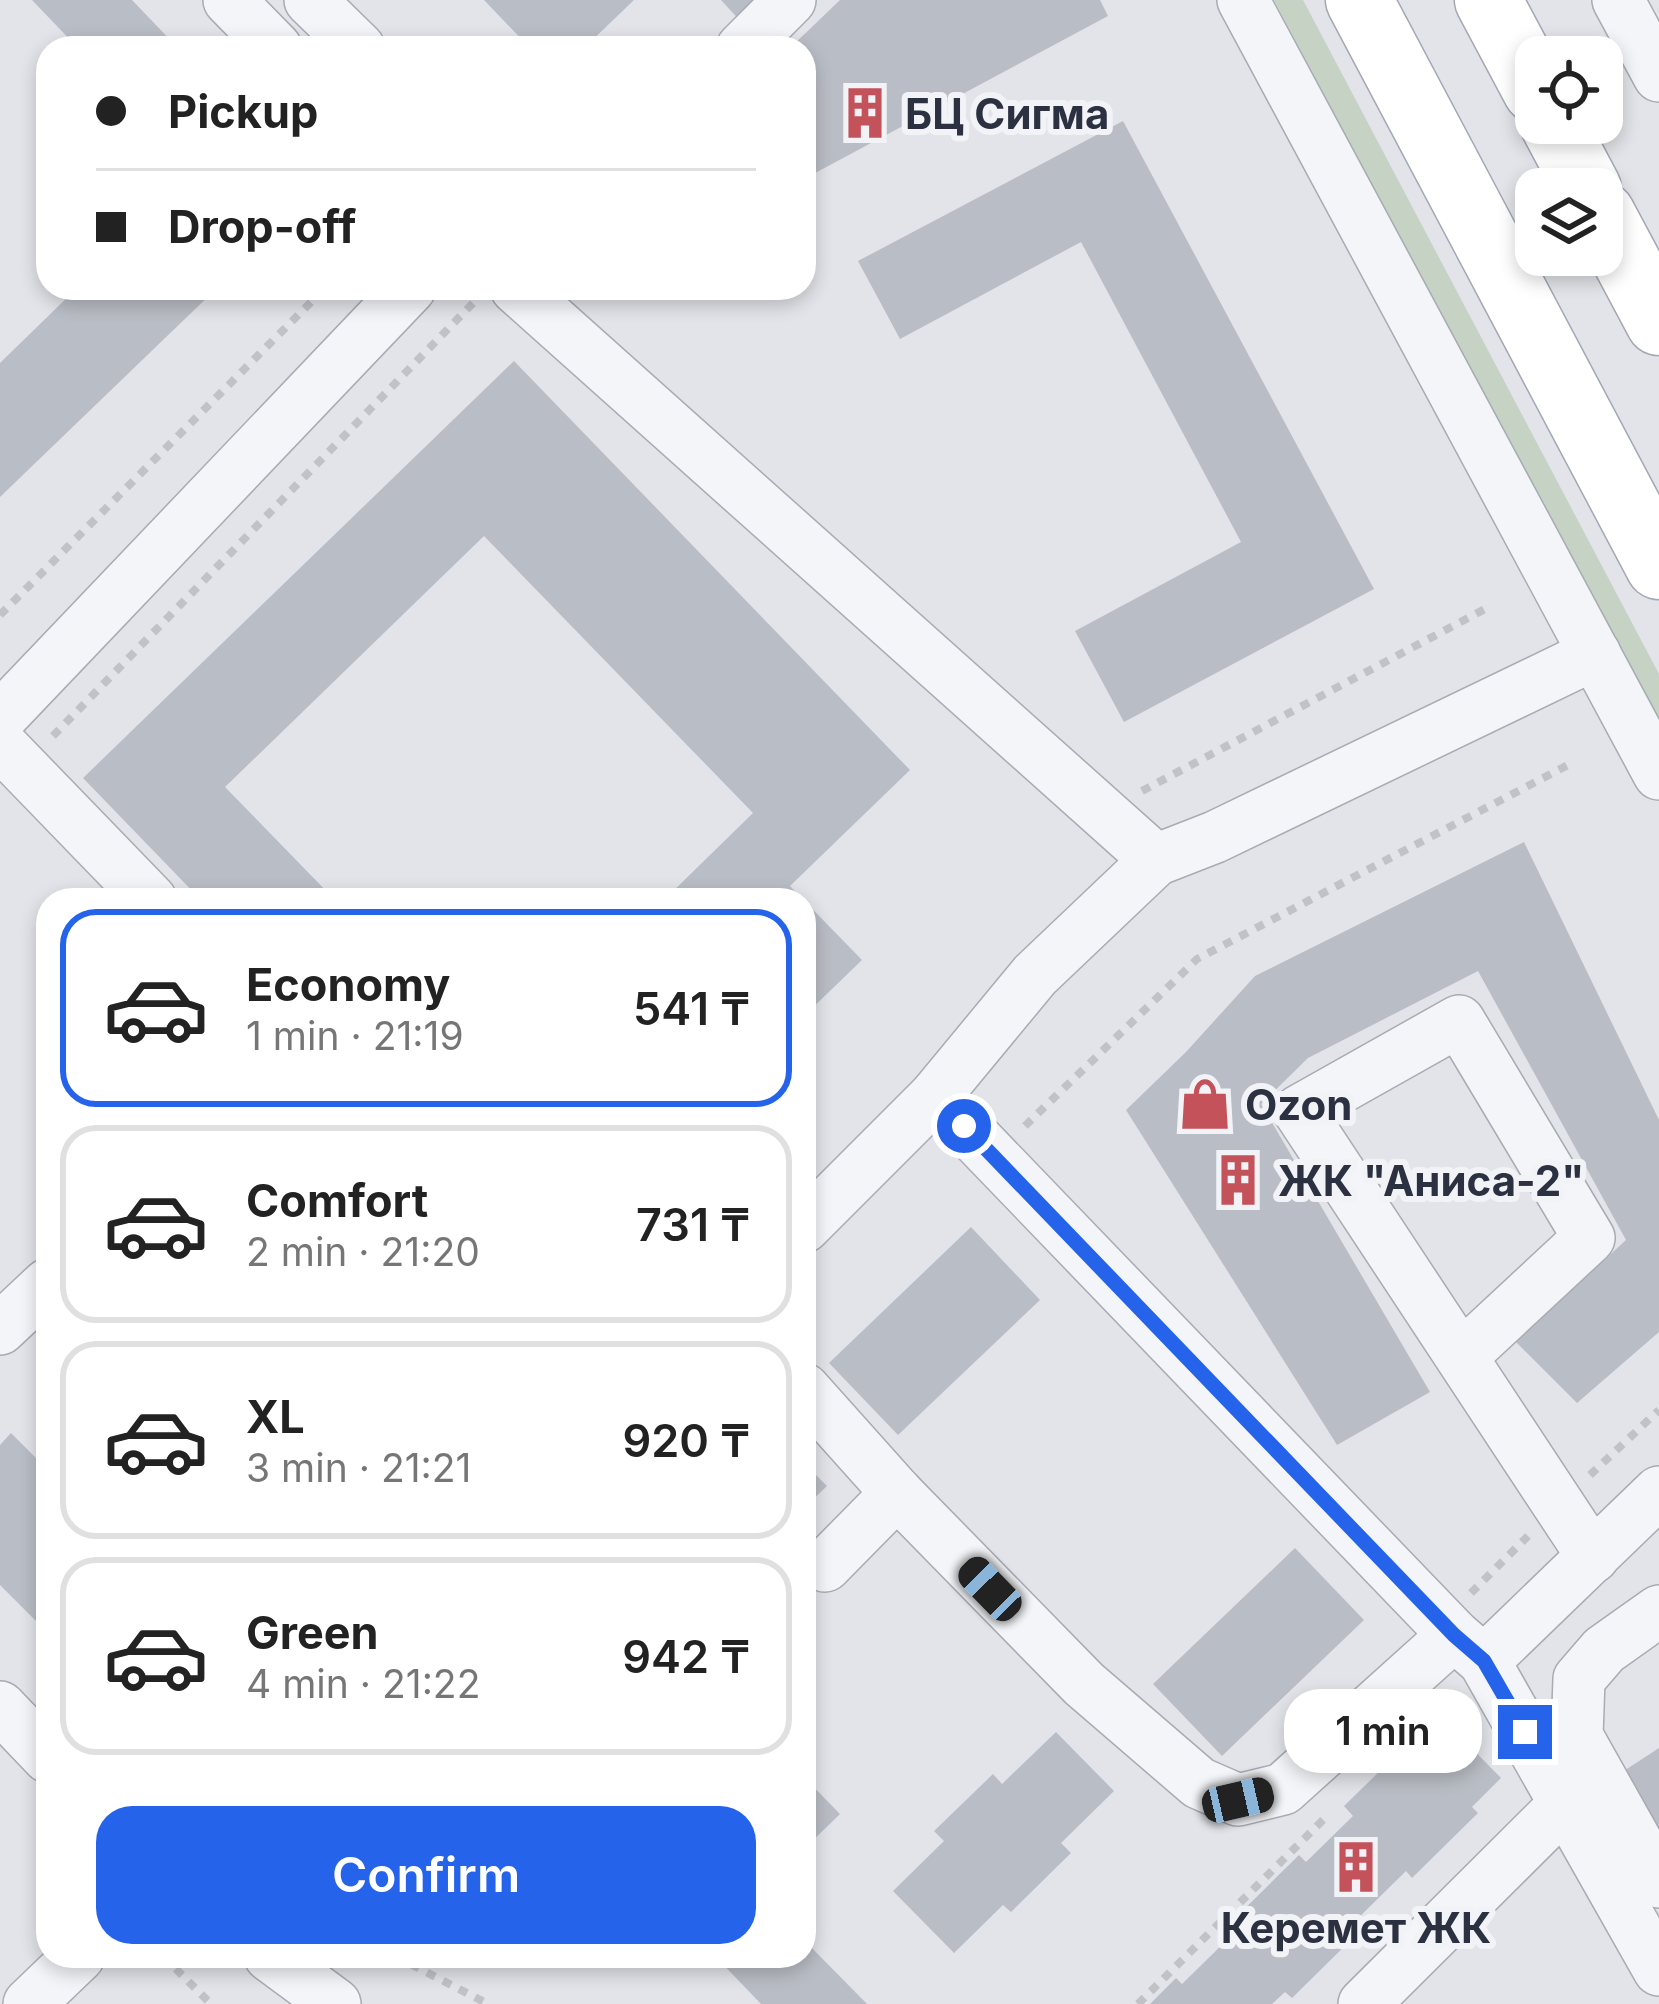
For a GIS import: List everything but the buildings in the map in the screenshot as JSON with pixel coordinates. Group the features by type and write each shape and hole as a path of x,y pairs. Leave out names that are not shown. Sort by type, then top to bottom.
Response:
{"main road":[{"path":"1359,0 1659,566"},
{"path":"1488,0 1515,51"},
{"path":"1623,254 1659,322"}],"street":[{"path":"229,0 264,36"},
{"path":"310,0 347,36"},
{"path":"754,36 790,0"},
{"path":"1243,0 1659,774"},
{"path":"1618,0 1659,76"},
{"path":"0,718 399,300"},
{"path":"529,300 1156,860"},
{"path":"816,1215 935,1096 1035,975 1156,860 1215,837 1595,654"},
{"path":"11,756 139,888"},
{"path":"1461,1357 1589,1238 1460,1021 1300,1111 1461,1357 1593,1558"},
{"path":"935,1096 1469,1648 1567,1802 1659,1970"},
{"path":"0,1329 36,1295"},
{"path":"816,1402 897,1493 1084,1684 1199,1784 1238,1800 1283,1790 1593,1558 1659,1492"},
{"path":"825,1566 897,1493"},
{"path":"1659,1611 1604,1650 1579,1678 1577,1736 1659,1882"},
{"path":"0,1707 36,1744"},
{"path":"1364,2004 1567,1802"},
{"path":"29,2004 66,1968"},
{"path":"286,1968 334,2004"}],"path":[{"path":"0,615 313,300"},
{"path":"11,756 476,300"},
{"path":"1102,812 1485,609"},
{"path":"993,1156 1197,959 1568,765"},
{"path":"1138,2004 1336,1807"},
{"path":"175,1968 211,2004"},
{"path":"418,1968 488,2004"}],"green space":[{"path":"1274,0 1303,0 1659,674 1659,729"}],"place":[{"name":"БЦ Сигма","path":"865,113"},
{"name":"Ozon","path":"1205,1104"},
{"name":"ЖК \"Аниса-2\"","path":"1238,1180"},
{"name":"Керемет ЖК","path":"1356,1867"}],"route":[{"path":"964,1126 1484,1661 1525,1732"}]}
